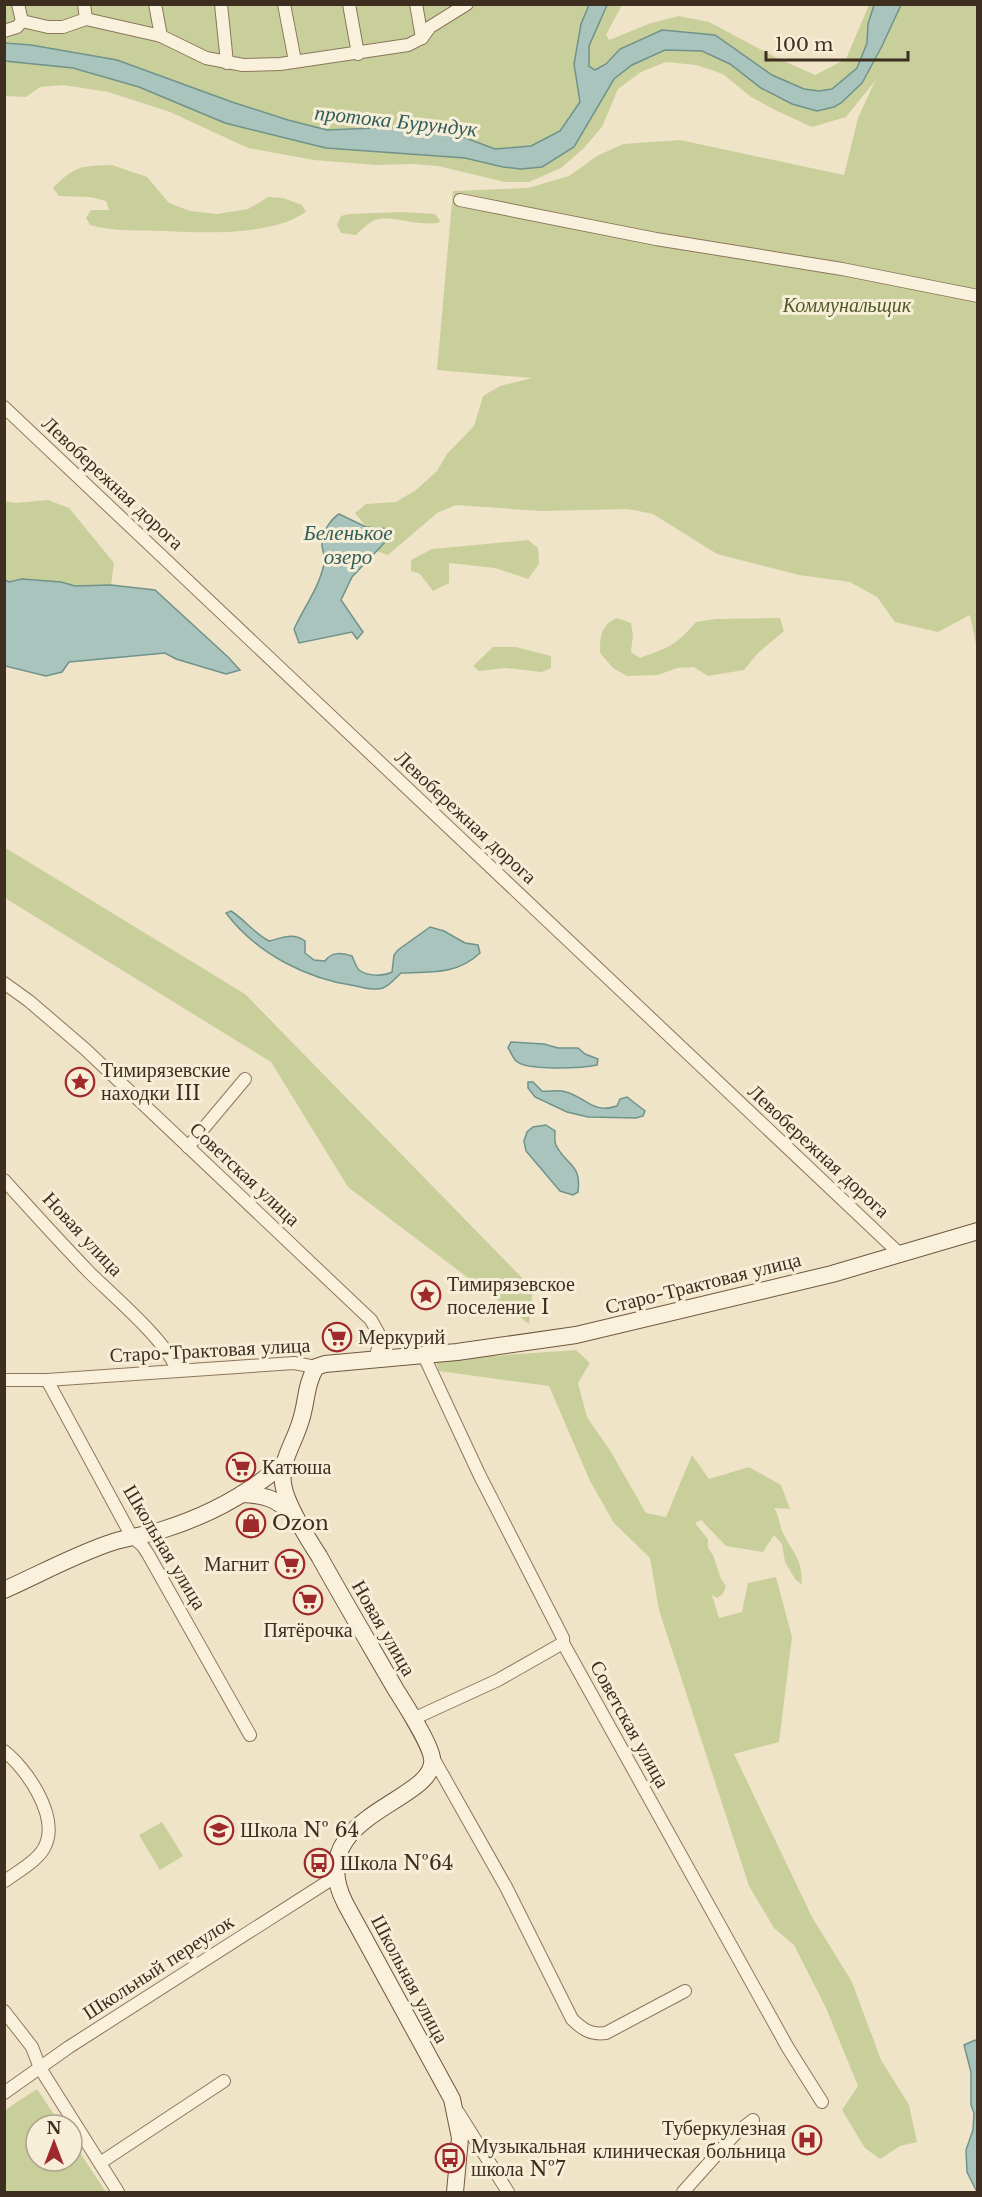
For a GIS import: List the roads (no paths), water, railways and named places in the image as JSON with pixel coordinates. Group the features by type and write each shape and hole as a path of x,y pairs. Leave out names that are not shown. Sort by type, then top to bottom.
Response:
{"street":[{"path":"18,4 22,21"},
{"path":"84,4 86,19"},
{"path":"155,4 161,36"},
{"path":"221,4 227,63"},
{"path":"284,4 295,61"},
{"path":"349,4 358,54"},
{"path":"416,4 422,38"},
{"path":"22,21 48,27 63,27 86,19 161,36 200,56 227,63 256,65 358,54 408,45 422,38 430,27 467,4"},
{"path":"4,31 17,27 22,21"},
{"path":"460,200 656,239 853,271 978,296"},
{"name":"Левобережная дорога","path":"4,407 901,1255"},
{"name":"Советская улица","path":"4,983 29,1000 85,1049 371,1320 381,1338 375,1359"},
{"path":"188,1147 245,1079"},
{"name":"Новая улица","path":"4,1180 86,1269 150,1333 174,1361 177,1370"},
{"name":"Старо-Трактовая улица","path":"4,1380 47,1380 177,1370 225,1369 294,1362 316,1367 542,1341 612,1327 832,1274 978,1231"},
{"name":"Советская улица","path":"424,1356 479,1474 563,1638 563,1643 777,2027 822,2102"},
{"name":"Новая улица","path":"316,1367 308,1383 301,1422 285,1462 283,1486 299,1522 432,1756"},
{"name":"Школьная улица","path":"47,1380 132,1537 148,1554 250,1736"},
{"path":"4,1590 82,1554 132,1537 162,1530 222,1506 269,1476 285,1462"},
{"path":"242,1494 263,1495 277,1500 299,1522"},
{"path":"413,1719 498,1680 563,1643"},
{"path":"4,1751 16,1761 34,1784 46,1818 48,1832 47,1843 42,1852 5,1881"},
{"path":"335,1876 336,1863 354,1829 426,1778 432,1765 432,1756"},
{"path":"432,1756 506,1887 572,2019 582,2030 597,2034 606,2033 685,1991"},
{"name":"Школьная улица","path":"335,1876 345,1903 453,2103 460,2138 454,2193"},
{"name":"Школьный переулок","path":"4,2093 79,2040 335,1876"},
{"path":"4,2012 32,2047 40,2068 118,2193"},
{"path":"100,2163 224,2081"},
{"path":"453,2103 508,2193"},
{"path":"683,2193 735,2134 753,2120"}],"water":[{"path":"589,5 607,5 589,46 589,66 595,70 606,64 620,49 662,30 715,35 772,75 804,89 819,91 832,89 857,68 867,43 868,24 874,5 901,5 862,83 834,107 817,111 792,104 761,88 730,64 702,51 665,50 632,65 614,79 574,147 542,167 521,169 465,158 326,148 225,123 139,87 73,68 5,61 5,43 31,45 117,60 232,102 327,130 439,128 495,149 531,146 560,131 580,102 574,64 581,24"},
{"name":"Беленькое озеро","path":"339,514 366,527 391,529 390,537 352,577 341,600 363,632 357,639 352,632 299,643 294,629 322,573 324,533 330,522"},
{"path":"22,579 61,582 75,586 111,585 155,590 240,670 226,674 176,659 165,653 69,662 62,672 46,676 5,666 5,580 9,582"},
{"path":"231,911 269,941 287,936 301,938 305,941 305,953 314,960 325,961 337,954 352,956 359,970 371,975 392,972 394,955 398,950 430,927 444,931 465,943 478,945 480,953 453,969 401,973 383,988 366,988 319,977 284,962 252,941 238,928 226,913"},
{"path":"511,1042 578,1048 585,1054 598,1059 597,1065 555,1068 522,1064 515,1060 508,1048"},
{"path":"528,1082 533,1082 542,1091 563,1091 602,1108 617,1106 620,1099 627,1097 645,1111 643,1116 636,1118 588,1117 567,1112 535,1097 528,1088"},
{"path":"546,1125 555,1131 556,1145 578,1175 578,1192 573,1195 560,1191 526,1151 524,1141 527,1132 533,1127"},
{"path":"975,2040 978,2042 977,2192 967,2172 966,2150 973,2130 974,2113 971,2105 971,2072 964,2045"}],"place":[{"name":"Тимирязевские находки III","path":"80,1082"},
{"name":"Тимирязевское поселение I","path":"426,1295"},
{"name":"Меркурий","path":"337,1337"},
{"name":"Катюша","path":"241,1467"},
{"name":"Ozon","path":"251,1523"},
{"name":"Магнит","path":"290,1564"},
{"name":"Пятёрочка","path":"308,1600"},
{"name":"Школа № 64","path":"219,1830"},
{"name":"Школа №64","path":"319,1863"},
{"name":"Туберкулезная клиническая больница","path":"807,2140"},
{"name":"Музыкальная школа №7","path":"450,2158"}],"water label":[{"name":"протока Бурундук","path":"396,121"}],"park label":[{"name":"Коммунальщик","path":"847,305"}]}
